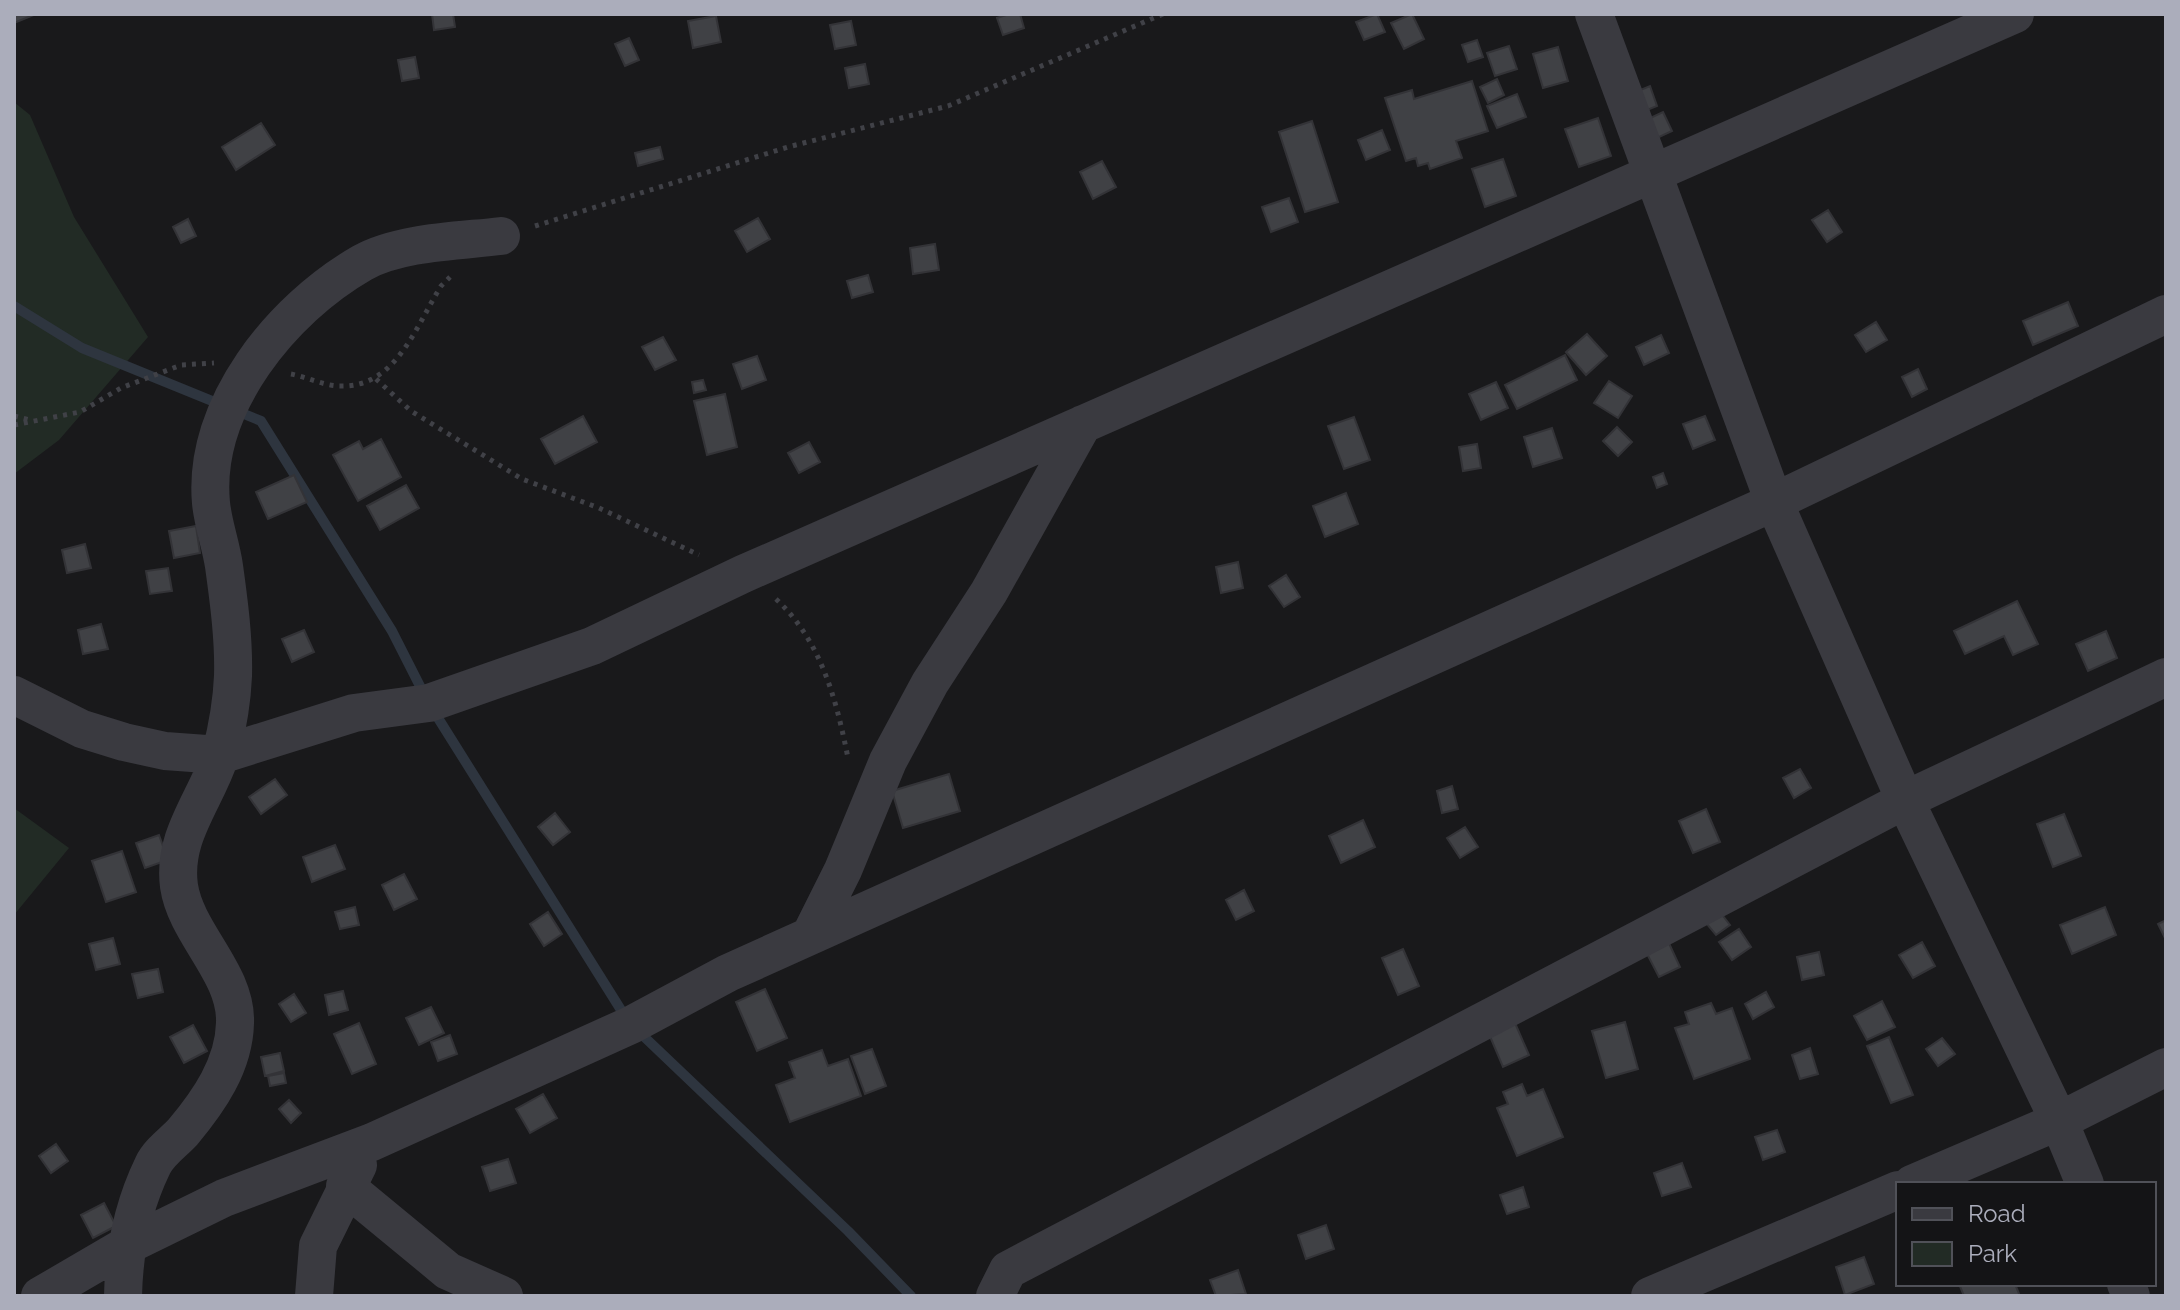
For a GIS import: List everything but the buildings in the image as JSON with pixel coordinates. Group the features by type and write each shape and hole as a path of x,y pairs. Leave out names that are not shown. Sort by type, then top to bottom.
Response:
{"street":[{"path":"1594,14 1774,502 1905,800 2059,1121 2084,1182"},
{"path":"14,695 82,729 124,742 165,751 220,755 354,713 429,703 592,646 743,574 2015,14"},
{"path":"123,1296 124,1247 154,1162 217,1088 236,1022 230,994 180,890 178,865 196,803 220,755 233,677 224,566 211,501 217,442 227,407 250,368 311,301 364,262 426,244 501,236"},
{"path":"40,1296 124,1247 224,1198 372,1142 631,1025 728,973 1774,502 2166,314"},
{"path":"810,936 888,761 930,683 989,592 1083,424"},
{"path":"995,1296 1008,1270 1905,800 2166,677"},
{"path":"1917,1182 2059,1121 2166,1067"},
{"path":"314,1296 318,1246 345,1186 372,1142"},
{"path":"345,1186 448,1271 504,1296"},
{"path":"1650,1296 1896,1191"}],"path":[{"path":"14,425 80,412 121,388 181,365 206,362 340,386 376,379 397,361 441,286 469,259 501,236 788,147 948,106 1163,14"},
{"path":"376,379 411,411 522,479 599,508 743,574 799,621 813,641 828,679 862,825"},
{"path":"14,416 31,420"}],"green space":[{"path":"14,102 30,115 74,217 148,337 59,440 14,474"},
{"path":"14,808 69,848 14,915"}],"waterway":[{"path":"14,306 82,348 261,421 392,631 425,696"},
{"path":"433,710 626,1018"},
{"path":"637,1030 848,1231 911,1296"}]}
